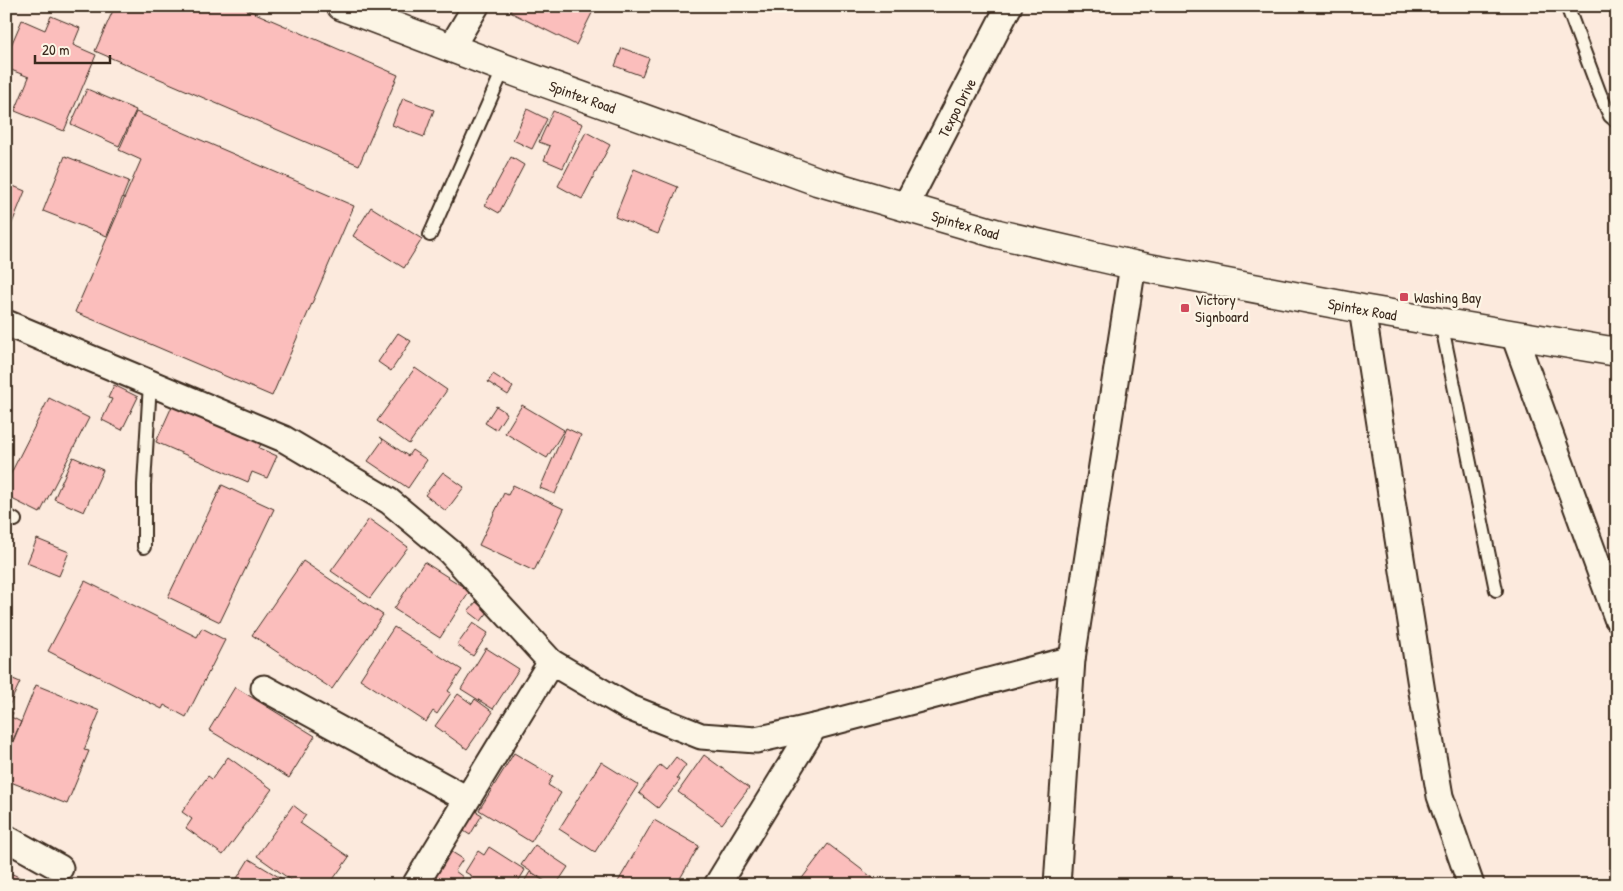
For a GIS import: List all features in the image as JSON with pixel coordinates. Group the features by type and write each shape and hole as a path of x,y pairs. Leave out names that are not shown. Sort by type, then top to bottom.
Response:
{"main road":[{"name":"Spintex Road","path":"341,6 504,68 817,181 998,234 1134,265 1362,309 1617,352"}],"street":[{"path":"451,48 476,6"},
{"name":"Texpo Drive","path":"904,207 1008,6"},
{"path":"1057,885 1072,659 1134,265"},
{"path":"1362,309 1440,796 1471,885"},
{"path":"6,323 284,439 389,501 450,552 551,662 628,707 701,736 756,740 814,727 1072,659"},
{"path":"1514,335 1617,618"},
{"path":"415,885 551,662"},
{"path":"264,688 467,799"},
{"path":"717,885 814,727"},
{"path":"6,838 60,868"}],"lane":[{"path":"1567,6 1600,94 1610,116 1617,122"},
{"path":"430,235 504,68"},
{"path":"1441,322 1496,590"},
{"path":"144,546 144,485 150,383"}],"building":[{"path":"115,6 239,6 398,75 359,165 95,51"},
{"path":"513,6 588,6 594,9 576,45 510,12"},
{"path":"51,16 80,28 73,45 96,55 64,131 15,111 29,77 6,68 6,57 22,20 45,30"},
{"path":"622,48 649,58 642,76 615,66"},
{"path":"87,89 136,110 119,146 71,124"},
{"path":"403,98 434,110 424,137 392,125"},
{"path":"527,109 547,119 532,149 513,140"},
{"path":"553,111 583,124 563,168 544,160 550,146 539,142"},
{"path":"136,112 354,206 272,396 75,312 141,160 119,150"},
{"path":"586,132 610,145 582,199 558,186"},
{"path":"65,156 129,181 107,236 43,211"},
{"path":"511,157 524,165 499,213 485,205"},
{"path":"634,169 678,187 658,234 615,217"},
{"path":"6,183 25,191 6,238"},
{"path":"371,207 422,239 404,268 353,236"},
{"path":"398,333 411,341 391,371 378,362"},
{"path":"415,368 447,390 409,444 377,421"},
{"path":"493,374 513,387 508,395 488,382"},
{"path":"114,385 138,397 122,430 102,420 112,399 108,398"},
{"path":"49,398 89,418 40,513 6,496 6,483"},
{"path":"173,404 262,442 259,448 277,456 267,478 252,472 248,482 156,442"},
{"path":"522,405 564,430 547,458 505,433"},
{"path":"496,406 507,413 496,430 485,423"},
{"path":"566,428 581,435 555,494 540,488"},
{"path":"380,437 408,456 412,450 427,460 408,488 368,461 383,440"},
{"path":"73,457 103,470 84,512 54,499"},
{"path":"443,472 464,487 446,511 425,495"},
{"path":"222,485 274,509 220,622 168,597"},
{"path":"513,485 564,509 534,571 479,545 504,493 508,495"},
{"path":"369,519 408,547 370,598 331,571"},
{"path":"37,539 69,552 59,576 27,563"},
{"path":"303,561 383,615 332,689 252,635"},
{"path":"424,562 470,591 440,638 394,609"},
{"path":"85,581 197,637 202,628 225,640 186,717 164,705 162,709 48,651"},
{"path":"476,602 488,612 481,621 468,611"},
{"path":"473,623 488,633 473,656 457,645"},
{"path":"394,627 462,670 448,691 451,693 437,714 433,711 426,722 360,679"},
{"path":"486,648 519,669 493,709 461,689"},
{"path":"6,676 20,682 7,710 13,713 11,717 21,722 12,742 6,739"},
{"path":"36,685 100,711 84,750 89,751 67,804 8,781 11,773 6,770 6,759"},
{"path":"235,687 315,736 289,778 209,730"},
{"path":"458,694 472,704 475,699 493,712 467,749 435,726"},
{"path":"514,753 553,776 548,785 561,793 531,842 479,810"},
{"path":"704,755 749,788 722,824 678,792"},
{"path":"228,757 272,789 223,855 186,828 192,819 182,812 208,776 212,779"},
{"path":"676,757 686,765 677,778 680,780 658,808 639,793 660,765 666,770"},
{"path":"601,762 638,785 595,852 559,829"},
{"path":"293,805 306,815 300,823 349,857 329,885 298,885 257,856"},
{"path":"465,805 482,815 470,835 453,824"},
{"path":"654,820 699,846 678,882 681,885 616,885"},
{"path":"828,844 882,885 797,885"},
{"path":"535,845 568,867 556,885 551,885 521,865"},
{"path":"444,847 463,859 455,871 463,877 457,885 444,885 426,872"},
{"path":"489,847 525,870 516,885 467,885 472,876 465,872 478,851 484,855"},
{"path":"249,859 284,880 281,885 244,885 236,880"},
{"path":"6,871 34,884 34,885 6,885"},
{"path":"530,872 548,884 548,885 522,885"}],"place":[{"name":"Washing Bay","path":"1404,297"},
{"name":"Victory Signboard","path":"1185,308"}]}
